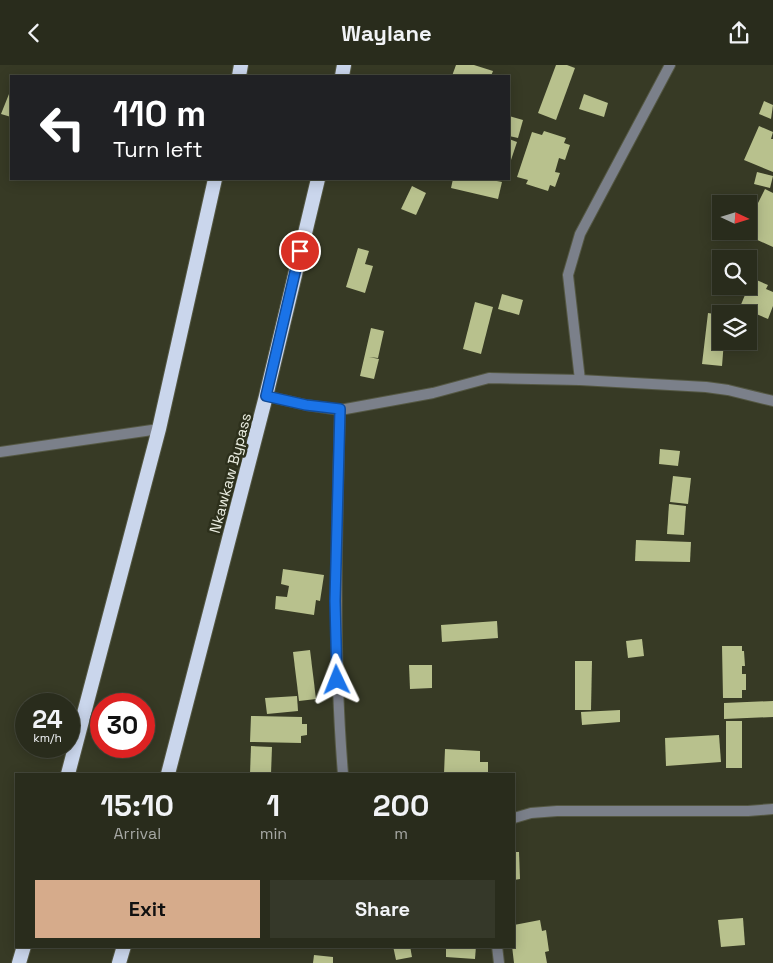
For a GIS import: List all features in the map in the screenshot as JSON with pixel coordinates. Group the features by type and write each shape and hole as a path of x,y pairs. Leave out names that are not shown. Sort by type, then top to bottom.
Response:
{"highway":[{"path":"68,773 159,429 216,180"},
{"name":"Nkawkaw Bypass","path":"168,773 266,396 318,180"},
{"path":"19,963 23,948"},
{"path":"119,963 123,948"}],"street":[{"path":"580,381 568,275 580,234 670,65"},
{"path":"266,396 306,405 340,409 433,393 489,379 706,387 728,390 773,401"},
{"path":"340,409 335,601 338,720 343,773"},
{"path":"0,452 159,429"},
{"path":"515,818 531,813 557,811 748,811 773,809"},
{"path":"497,948 500,963"}],"building":[{"path":"456,65 474,65 493,71 491,75 452,75"},
{"path":"556,65 567,65 575,68 556,120 538,113"},
{"path":"10,92 10,117 1,114"},
{"path":"584,94 608,103 604,117 579,109"},
{"path":"764,101 773,105 771,119 759,114"},
{"path":"510,116 523,120 518,138 510,136"},
{"path":"759,126 773,132 771,139 773,139 773,172 744,160"},
{"path":"544,131 566,138 564,143 570,145 565,160 559,158 555,172 560,173 555,187 550,185 548,191 526,184 528,180 517,177 532,132 542,135"},
{"path":"510,139 517,142 510,163"},
{"path":"757,172 773,176 770,188 754,184"},
{"path":"453,180 491,180 502,182 498,199 451,188"},
{"path":"412,186 426,193 416,215 401,209"},
{"path":"765,189 773,193 773,247 757,240 758,203"},
{"path":"358,248 369,251 365,264 373,266 365,293 346,287"},
{"path":"757,280 768,285 766,289 773,292 773,306 768,319 757,314 757,305 741,305 745,295 757,295"},
{"path":"502,294 523,300 519,315 498,309"},
{"path":"475,302 493,307 481,354 463,349"},
{"path":"708,313 712,314 712,350 723,350 722,366 702,364"},
{"path":"371,328 384,331 378,358 369,357 379,359 374,379 360,376"},
{"path":"660,449 680,451 678,466 659,464"},
{"path":"673,476 691,478 688,504 670,502"},
{"path":"669,504 686,506 684,535 667,534"},
{"path":"636,540 691,542 690,562 635,561"},
{"path":"283,569 324,575 320,601 316,600 314,615 275,609 276,596 287,597 289,586 281,584"},
{"path":"497,621 498,638 442,642 441,625"},
{"path":"642,639 644,656 628,658 626,641"},
{"path":"722,646 742,646 742,651 744,651 745,666 742,666 742,674 746,674 746,690 742,690 742,698 723,698"},
{"path":"310,650 316,699 299,701 293,652"},
{"path":"575,661 592,661 591,710 575,710"},
{"path":"409,665 432,665 432,688 410,689"},
{"path":"297,696 298,711 267,714 265,698"},
{"path":"773,701 773,717 724,719 724,703"},
{"path":"620,710 620,722 582,725 581,712"},
{"path":"251,716 302,717 302,724 307,724 307,735 301,736 301,743 250,742"},
{"path":"726,721 742,721 742,768 726,768"},
{"path":"719,735 721,762 666,766 665,738"},
{"path":"251,746 272,747 271,773 250,773"},
{"path":"445,749 480,751 480,762 488,762 488,773 444,773"},
{"path":"515,852 519,852 520,879 515,880"},
{"path":"743,918 745,945 721,947 718,920"},
{"path":"540,920 542,931 546,930 549,951 545,952 547,963 514,963 512,948 515,948 515,925"},
{"path":"393,948 410,948 412,957 396,960"},
{"path":"446,948 476,948 475,959 446,957"},
{"path":"314,955 333,957 333,963 313,963"}],"route":[{"path":"300,251 266,396 306,405 340,409 335,601 337,680"}]}
